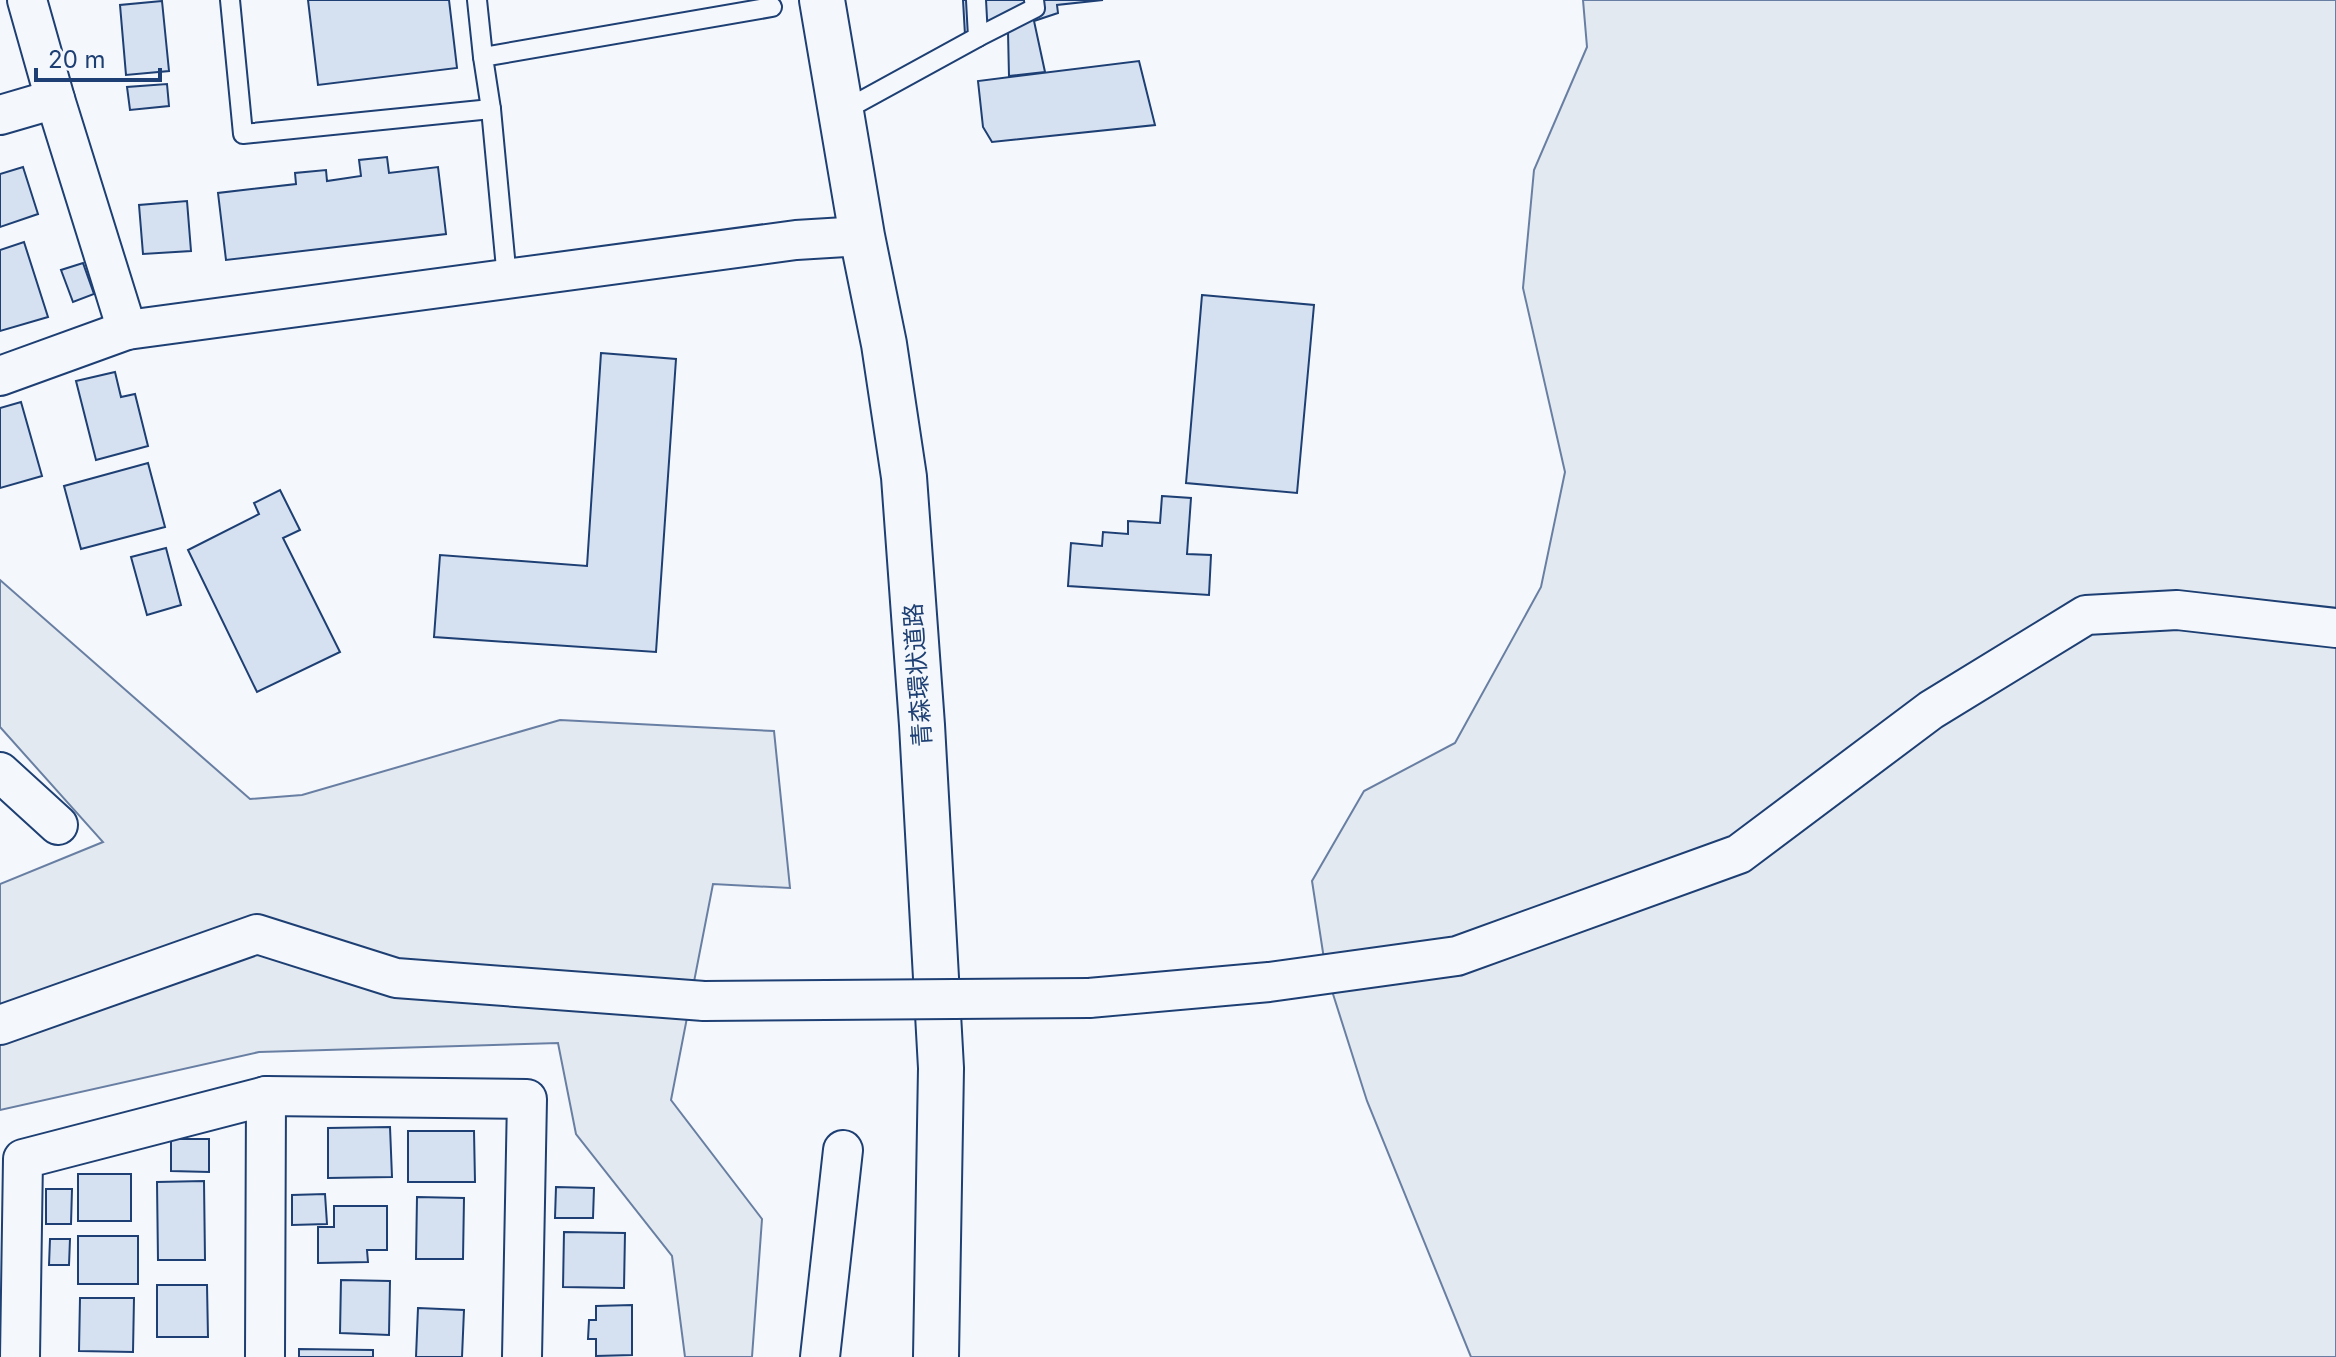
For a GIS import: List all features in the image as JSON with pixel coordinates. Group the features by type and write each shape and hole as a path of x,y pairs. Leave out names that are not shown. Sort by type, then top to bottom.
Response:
{"highway":[{"name":"青森環状道路","path":"822,0 862,236 884,344 904,477 922,725 941,1068 936,1357"}],"street":[{"path":"27,0 127,330"},
{"path":"0,115 55,99"},
{"path":"0,376 127,330 796,240 862,236"},
{"path":"0,1025 257,934 396,978 704,1001 1089,998 1269,982 1457,956 1739,854 1931,710 2086,615 2177,610 2336,628"},
{"path":"0,772 58,825"},
{"path":"265,1357 266,1096"},
{"path":"20,1357 23,1159 266,1096 527,1099 522,1357"},
{"path":"820,1357 843,1150"}],"lane":[{"path":"230,0 243,134 491,109"},
{"path":"477,0 507,279"},
{"path":"976,0 978,37"},
{"path":"843,111 1035,8 1034,0"},
{"path":"483,57 772,7"}],"shaded area":[{"path":"1583,0 2336,0 2336,1357 1471,1357 1367,1101 1326,972 1312,881 1364,791 1455,743 1541,587 1565,472 1523,288 1534,170 1587,47"},
{"path":"0,580 250,799 302,795 560,720 774,731 790,888 713,884 671,1100 762,1219 752,1357 685,1357 672,1256 576,1134 558,1043 259,1052 0,1110 0,884 103,842 0,727"}],"building":[{"path":"308,0 449,0 457,68 318,85"},
{"path":"963,0 1103,0 1057,5 1058,13 1034,21 1045,72 1009,76 1008,32 966,52"},
{"path":"162,1 169,71 126,75 120,5"},
{"path":"1139,61 1155,125 992,142 983,127 978,81"},
{"path":"167,84 169,106 130,110 127,87"},
{"path":"387,157 389,173 438,167 446,234 226,260 218,193 296,184 295,173 326,170 327,181 361,176 359,160"},
{"path":"23,167 38,214 0,227 0,174"},
{"path":"187,201 191,251 143,254 139,205"},
{"path":"24,242 48,317 0,331 0,250"},
{"path":"83,263 94,294 73,302 61,270"},
{"path":"1202,295 1314,305 1297,493 1186,483"},
{"path":"601,353 676,359 656,652 434,637 440,555 587,566"},
{"path":"115,372 121,397 135,394 148,446 96,460 76,381"},
{"path":"21,402 42,476 0,488 0,408"},
{"path":"148,463 165,527 81,549 64,486"},
{"path":"280,490 300,530 283,538 340,652 257,692 188,550 259,514 254,503"},
{"path":"1162,496 1191,498 1187,554 1211,555 1209,595 1068,586 1071,543 1102,546 1103,532 1128,534 1128,521 1160,523"},
{"path":"166,548 181,605 147,615 131,557"},
{"path":"390,1127 392,1177 328,1178 328,1128"},
{"path":"408,1131 474,1131 475,1182 408,1182"},
{"path":"171,1139 209,1139 209,1172 171,1171"},
{"path":"78,1174 131,1174 131,1221 78,1221"},
{"path":"204,1181 205,1260 158,1260 157,1182"},
{"path":"556,1187 594,1188 593,1218 555,1218"},
{"path":"46,1189 72,1189 71,1224 46,1224"},
{"path":"325,1194 327,1224 292,1225 292,1195"},
{"path":"417,1197 464,1198 463,1259 416,1259"},
{"path":"334,1206 387,1206 387,1250 367,1250 368,1262 318,1263 318,1227 334,1227"},
{"path":"564,1232 625,1233 624,1288 563,1287"},
{"path":"78,1236 138,1236 138,1284 78,1284"},
{"path":"50,1239 70,1239 69,1265 49,1265"},
{"path":"341,1280 390,1281 389,1335 340,1333"},
{"path":"157,1285 207,1285 208,1337 157,1337"},
{"path":"80,1298 134,1298 133,1352 79,1351"},
{"path":"632,1305 632,1355 596,1356 596,1339 588,1339 589,1320 596,1320 596,1306"},
{"path":"418,1308 464,1310 462,1357 416,1357"},
{"path":"299,1349 373,1350 373,1357 299,1357"}]}
